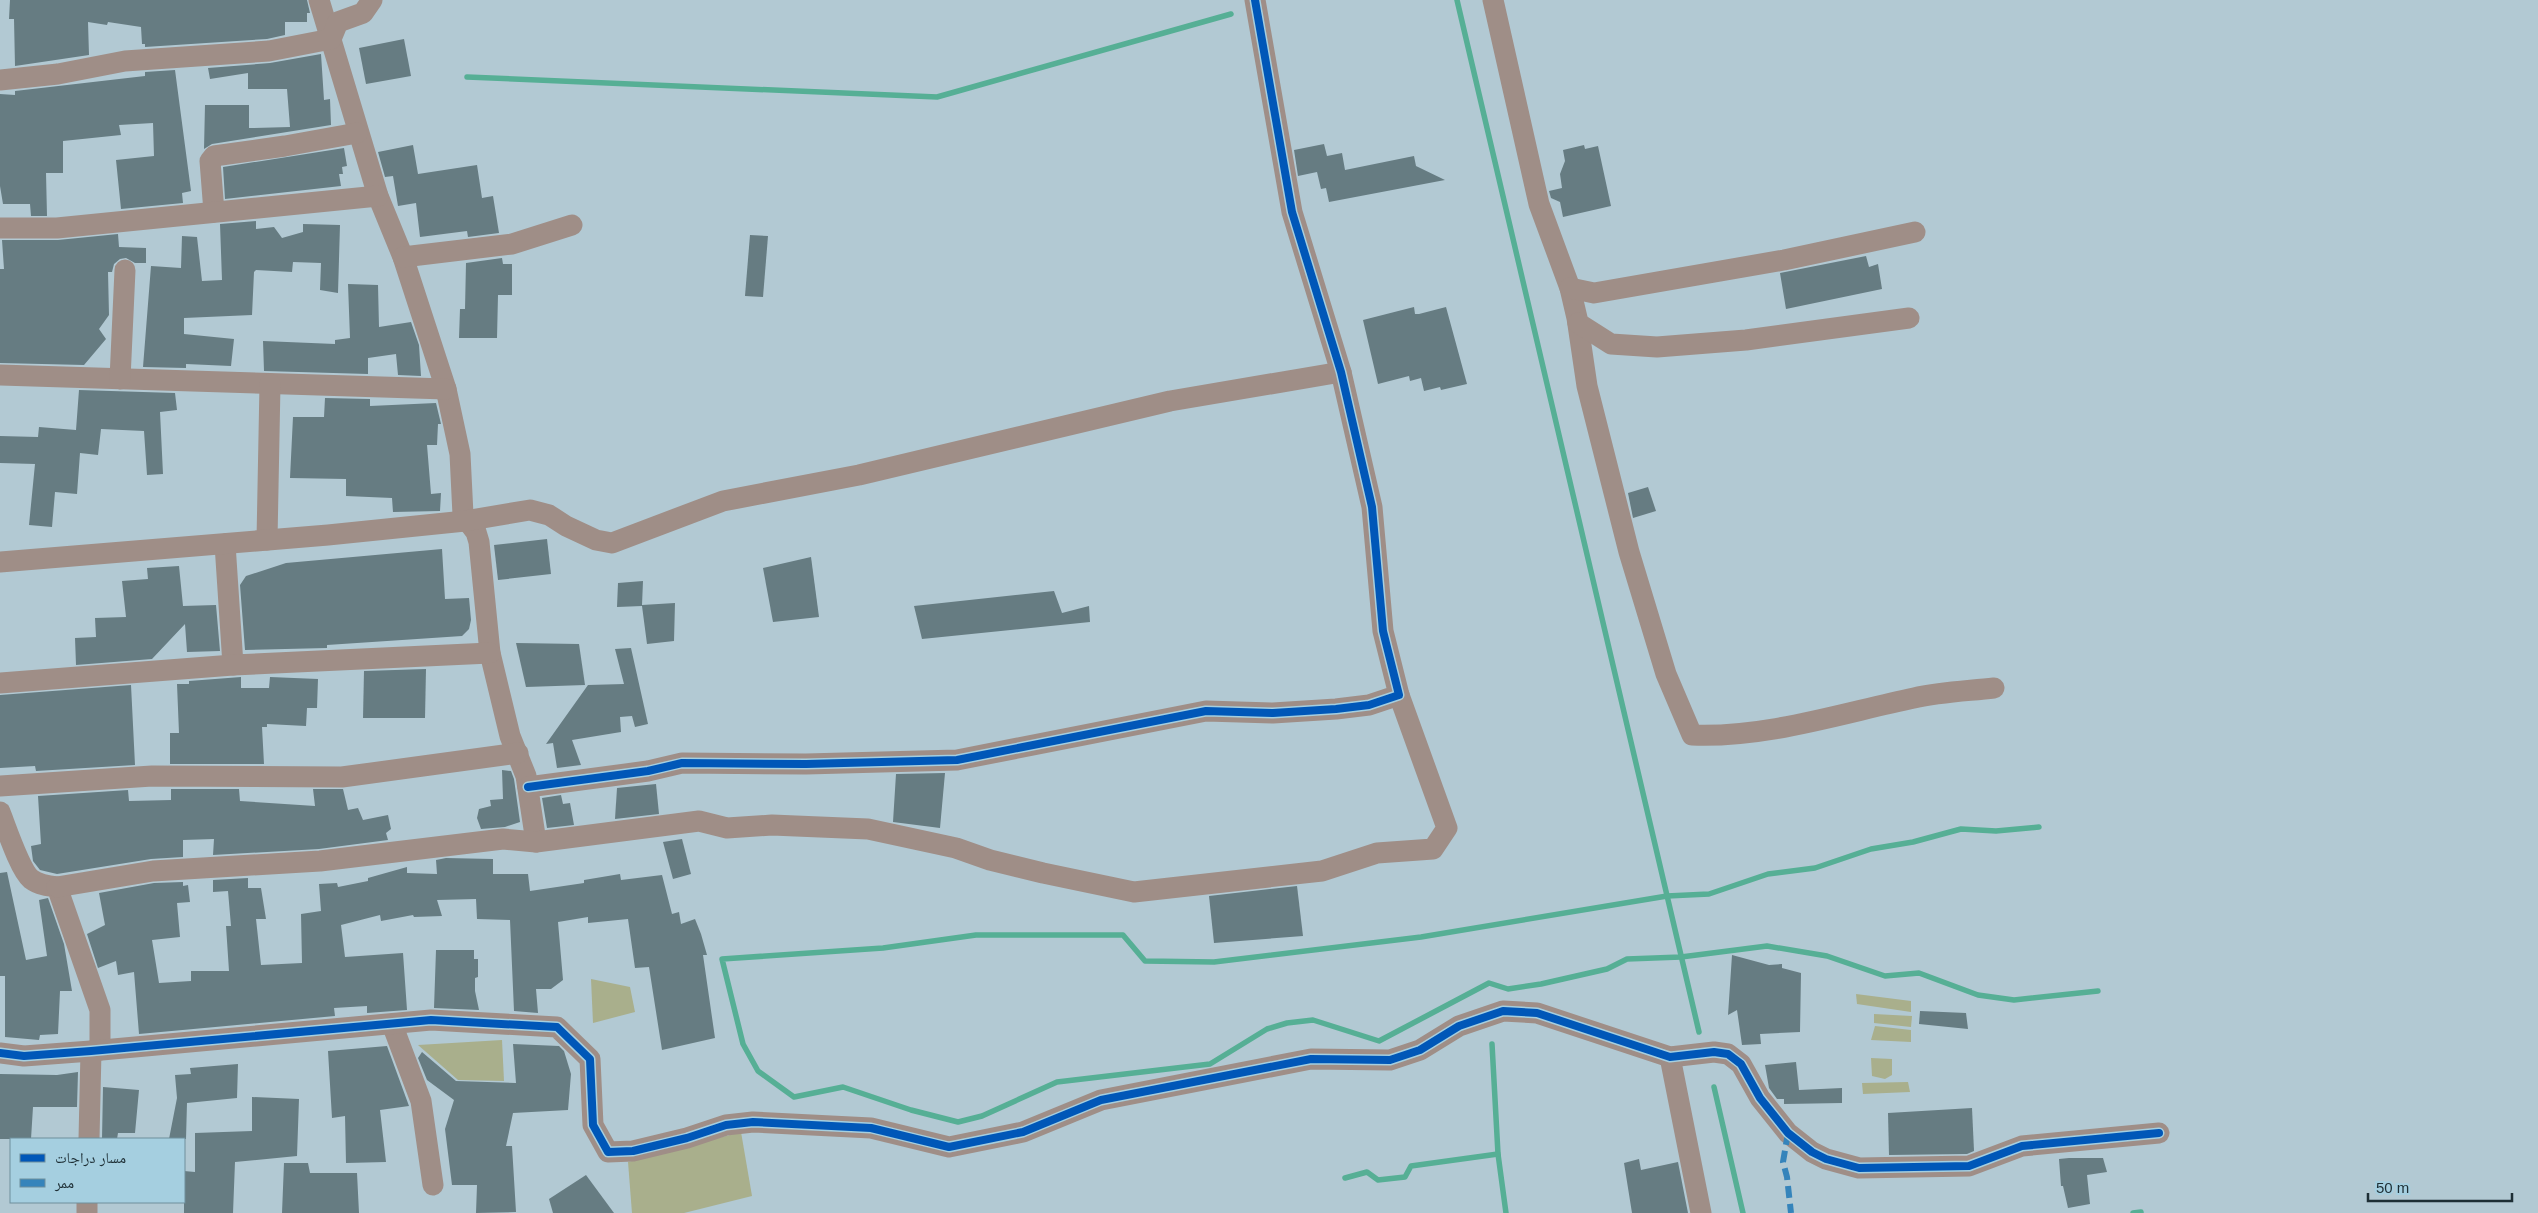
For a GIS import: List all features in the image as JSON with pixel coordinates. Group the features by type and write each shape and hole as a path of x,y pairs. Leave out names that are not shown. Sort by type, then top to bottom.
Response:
{"street":[{"path":"319,0 357,133 378,196 403,257 446,389 460,454 463,515 465,521 476,532 479,542 490,653 510,736 518,753 528,787 536,842"},
{"path":"331,39 338,22 363,13 372,0"},
{"path":"0,812 18,858 30,878 44,885 57,887 153,871 320,861 503,839 536,842 699,821 726,828 772,825 868,829 956,848 990,860 1043,873 1134,892 1322,870 1376,852 1433,849 1447,828 1399,695 1383,632 1372,507 1342,372 1292,212 1255,0"},
{"path":"1493,0 1539,204 1570,288 1578,323 1586,386 1629,552 1666,674 1692,735 1723,736 1774,728 1918,697 1994,688"},
{"path":"0,80 58,74 125,60 269,51 331,39"},
{"path":"214,212 210,161 214,156 271,149 357,133"},
{"path":"0,228 57,228 378,196"},
{"path":"403,257 512,244 572,226"},
{"path":"1570,288 1594,293 1784,260 1915,232"},
{"path":"120,379 125,270"},
{"path":"1578,323 1611,344 1657,347 1746,340 1909,318"},
{"path":"0,562 225,544 465,521 530,510 549,515 566,526 596,540 612,543 723,501 860,475 1170,401 1342,372"},
{"path":"0,375 446,389"},
{"path":"267,540 270,384"},
{"path":"225,544 234,665"},
{"path":"0,683 234,665 490,653"},
{"path":"528,787 648,771 682,763 806,764 957,760 1206,711 1274,713 1336,709 1369,705 1399,695"},
{"path":"0,786 152,776 342,777 518,753"},
{"path":"57,887 100,1010 89,1138"},
{"path":"0,1053 24,1056 95,1051 431,1020 557,1027 590,1059 593,1125 608,1152 633,1151 687,1138 726,1125 753,1122 871,1128 949,1147 1024,1132 1110,1098 1311,1060 1390,1060 1420,1050 1459,1026 1502,1011 1537,1013 1670,1056 1714,1052 1728,1054 1735,1058 1746,1070 1768,1110 1788,1133 1812,1152 1826,1159 1859,1168 1969,1166 2022,1146 2160,1133"},
{"path":"392,1024 421,1101 433,1185"},
{"path":"1670,1056 1701,1213"}],"green space":[{"path":"591,979 630,987 635,1012 593,1023"},
{"path":"1856,994 1911,1001 1911,1012 1857,1004"},
{"path":"1874,1014 1912,1016 1911,1027 1874,1023"},
{"path":"1875,1026 1911,1030 1911,1042 1871,1040"},
{"path":"502,1040 504,1081 458,1080 418,1045"},
{"path":"1871,1058 1892,1059 1892,1075 1885,1079 1872,1076"},
{"path":"1908,1082 1910,1092 1863,1094 1862,1083"},
{"path":"741,1132 752,1196 684,1213 632,1213 628,1162"}],"building":[{"path":"10,0 307,0 310,13 307,13 307,22 285,22 285,35 267,39 145,47 145,44 142,44 141,27 108,22 107,25 88,22 89,55 15,66 14,19 9,19"},
{"path":"404,39 411,76 366,84 359,48"},
{"path":"321,54 324,100 330,99 331,125 212,144 204,149 205,105 249,105 249,128 290,127 287,89 248,89 248,73 210,79 208,68 270,63"},
{"path":"175,70 191,191 182,193 183,203 121,209 116,160 154,156 153,123 119,125 121,135 63,141 63,173 46,173 47,216 31,216 30,204 3,204 0,186 0,94 15,95 15,91 145,76 145,72"},
{"path":"1324,144 1327,156 1342,153 1345,170 1414,156 1416,166 1445,180 1329,202 1326,188 1321,189 1317,172 1298,176 1294,150"},
{"path":"413,145 418,174 477,165 482,198 493,196 499,233 468,237 467,231 420,237 416,203 398,206 393,176 385,177 378,152"},
{"path":"1584,145 1585,149 1598,146 1611,206 1563,217 1560,202 1551,198 1549,191 1562,188 1560,174 1565,161 1563,150"},
{"path":"344,148 347,166 342,167 343,174 339,174 341,186 225,199 223,167"},
{"path":"256,221 256,229 274,227 282,238 303,232 303,224 340,225 338,293 320,290 321,263 293,262 292,272 256,270 254,272 252,315 184,318 184,334 234,339 231,366 186,364 186,368 143,367 151,266 181,268 182,236 197,237 202,281 222,280 220,224"},
{"path":"118,234 119,247 146,248 146,263 135,263 126,258 120,259 114,264 112,272 108,272 109,315 99,329 106,339 84,365 0,363 0,269 4,269 2,240 58,240"},
{"path":"750,235 768,236 763,297 745,296"},
{"path":"1866,256 1869,267 1878,264 1882,289 1786,309 1780,273"},
{"path":"502,258 503,264 512,264 512,295 498,295 497,338 459,338 460,309 465,309 466,263"},
{"path":"348,284 378,285 379,327 411,322 419,345 421,376 398,375 396,354 368,358 368,374 264,371 263,341 335,344 335,340 350,338"},
{"path":"1414,307 1415,314 1419,314 1446,307 1467,384 1441,390 1440,387 1424,391 1421,378 1410,381 1409,376 1378,384 1363,320"},
{"path":"79,390 175,393 177,410 160,412 163,474 147,475 144,431 101,429 98,455 80,453 77,494 55,492 52,527 29,525 35,464 0,463 0,436 38,437 39,427 76,430"},
{"path":"325,398 370,399 370,406 436,403 441,424 438,424 437,445 427,445 431,494 441,493 440,511 393,512 392,498 346,496 346,479 290,478 293,417 324,417"},
{"path":"1648,487 1656,511 1633,518 1628,493"},
{"path":"547,539 551,574 498,580 494,545"},
{"path":"442,549 445,599 469,598 471,620 469,629 462,636 327,645 327,648 245,650 240,585 246,576 286,563"},
{"path":"811,557 819,617 773,622 763,568"},
{"path":"179,566 183,606 216,605 220,651 187,652 185,624 152,659 76,665 75,638 96,637 95,618 126,617 122,581 148,579 147,568"},
{"path":"643,581 642,605 675,603 674,641 647,644 642,606 617,607 618,583"},
{"path":"1054,591 1062,613 1089,606 1090,622 922,639 914,606"},
{"path":"516,643 579,644 585,685 526,687"},
{"path":"631,648 648,724 635,727 632,716 620,717 621,732 572,740 581,765 557,768 553,743 546,744 588,685 624,684 615,649"},
{"path":"426,669 425,718 363,718 364,671"},
{"path":"241,677 241,688 269,688 270,677 318,679 317,708 307,708 306,726 267,724 267,727 262,727 264,764 170,764 170,733 179,733 177,684 189,684 189,681"},
{"path":"131,685 135,765 36,771 35,766 0,768 0,695"},
{"path":"502,770 511,771 514,779 520,822 505,827 481,829 477,818 479,809 491,806 490,800 503,799"},
{"path":"945,773 940,828 893,822 896,774"},
{"path":"656,784 659,814 615,819 617,788"},
{"path":"171,789 239,789 240,801 315,806 313,789 343,789 348,810 358,808 363,820 388,815 391,829 386,833 388,840 319,849 213,855 214,839 183,840 183,857 151,859 57,874 40,870 33,861 31,846 41,844 38,796 128,790 129,801 171,800"},
{"path":"561,795 563,804 570,803 574,825 547,828 542,798"},
{"path":"682,839 691,874 673,879 663,842"},
{"path":"446,858 493,859 493,874 528,874 530,891 584,883 584,880 620,874 621,880 662,875 672,914 679,912 681,924 695,919 701,934 707,955 703,955 715,1038 662,1050 649,967 635,968 628,919 588,923 588,917 558,922 563,980 551,989 536,989 538,1013 514,1011 510,920 477,919 476,899 437,900 442,916 414,917 413,915 381,921 380,915 341,925 345,957 403,953 407,1010 367,1013 367,1006 334,1008 335,1016 139,1034 134,972 118,975 116,961 98,968 87,934 105,925 99,893 154,883 183,882 183,886 188,885 190,902 177,903 180,937 152,940 159,983 191,981 191,971 229,971 226,926 231,926 228,891 213,892 213,880 248,878 248,888 261,888 266,919 256,919 261,965 302,963 301,914 321,911 319,884 337,883 338,887 368,881 368,878 407,867 407,873 437,874 436,860"},
{"path":"7,872 26,960 47,956 39,900 48,898 64,944 72,991 60,991 58,1034 40,1035 39,1040 5,1037 5,976 0,976 0,873"},
{"path":"1297,886 1303,936 1214,943 1209,896"},
{"path":"436,950 474,950 474,959 478,959 478,977 475,978 475,991 479,1010 434,1008"},
{"path":"1732,955 1769,965 1782,964 1782,968 1801,973 1800,1032 1760,1034 1761,1044 1742,1045 1737,1010 1728,1015"},
{"path":"1920,1011 1966,1013 1968,1029 1919,1024"},
{"path":"513,1044 559,1046 564,1051 571,1074 568,1110 513,1113 506,1146 512,1146 516,1212 476,1213 477,1185 452,1185 445,1129 454,1100 427,1080 418,1058 422,1052 456,1081 516,1083"},
{"path":"387,1046 409,1106 380,1110 386,1162 346,1163 345,1116 332,1118 328,1051"},
{"path":"1796,1062 1799,1090 1842,1088 1842,1103 1784,1104 1784,1099 1777,1099 1769,1088 1765,1065"},
{"path":"238,1064 237,1098 187,1103 186,1139 169,1138 177,1098 175,1075 191,1074 190,1068"},
{"path":"78,1072 77,1107 33,1107 31,1138 0,1139 0,1074 57,1075"},
{"path":"103,1087 139,1090 135,1133 118,1133 117,1138 102,1138"},
{"path":"252,1097 299,1099 297,1156 235,1162 233,1213 184,1213 185,1171 195,1172 195,1133 252,1131"},
{"path":"1972,1108 1974,1151 1967,1154 1889,1155 1888,1113"},
{"path":"2103,1158 2107,1172 2087,1175 2090,1204 2068,1208 2063,1186 2061,1186 2059,1159"},
{"path":"1639,1159 1641,1170 1678,1162 1688,1213 1632,1213 1624,1163"},
{"path":"284,1163 308,1163 310,1173 357,1173 359,1213 282,1213"},
{"path":"586,1175 614,1213 553,1213 549,1199"}],"waterway":[{"path":"1457,0 1699,1032"},
{"path":"467,77 937,97 1231,14"},
{"path":"2039,827 1996,831 1961,829 1913,842 1871,849 1815,868 1768,874 1709,894 1667,896 1421,937 1214,962 1145,961 1123,935 976,935 883,948 722,959 743,1044 758,1071 794,1097 843,1087 911,1110 958,1122 982,1116 1057,1082 1210,1064 1267,1029 1287,1023 1313,1020 1379,1041 1489,983 1508,989 1541,984 1607,969 1627,959 1681,957 1767,946 1827,956 1885,976 1919,973 1978,995 2014,1000 2098,991"},
{"path":"1492,1044 1498,1154 1506,1213"},
{"path":"1714,1087 1743,1213"},
{"path":"1345,1178 1367,1172 1378,1180 1405,1177 1411,1166 1498,1154"},
{"path":"2133,1213 2141,1212"}],"marked path":[{"path":"1788,1133 1783,1162 1787,1177 1791,1213"}],"cycle path":[{"path":"528,787 648,771 682,763 806,764 957,760 1206,711 1273,713 1336,709 1369,705 1399,695 1383,631 1372,507 1341,372 1292,212 1255,0"},
{"path":"0,1053 24,1056 91,1051 431,1020 557,1027 590,1059 593,1125 608,1152 633,1151 687,1138 726,1125 753,1122 871,1128 949,1147 1023,1132 1101,1100 1311,1059 1390,1060 1420,1050 1459,1026 1503,1011 1537,1013 1670,1057 1714,1052 1728,1054 1741,1064 1760,1098 1788,1133 1812,1152 1826,1159 1859,1168 1969,1166 2022,1146 2159,1133"}]}
